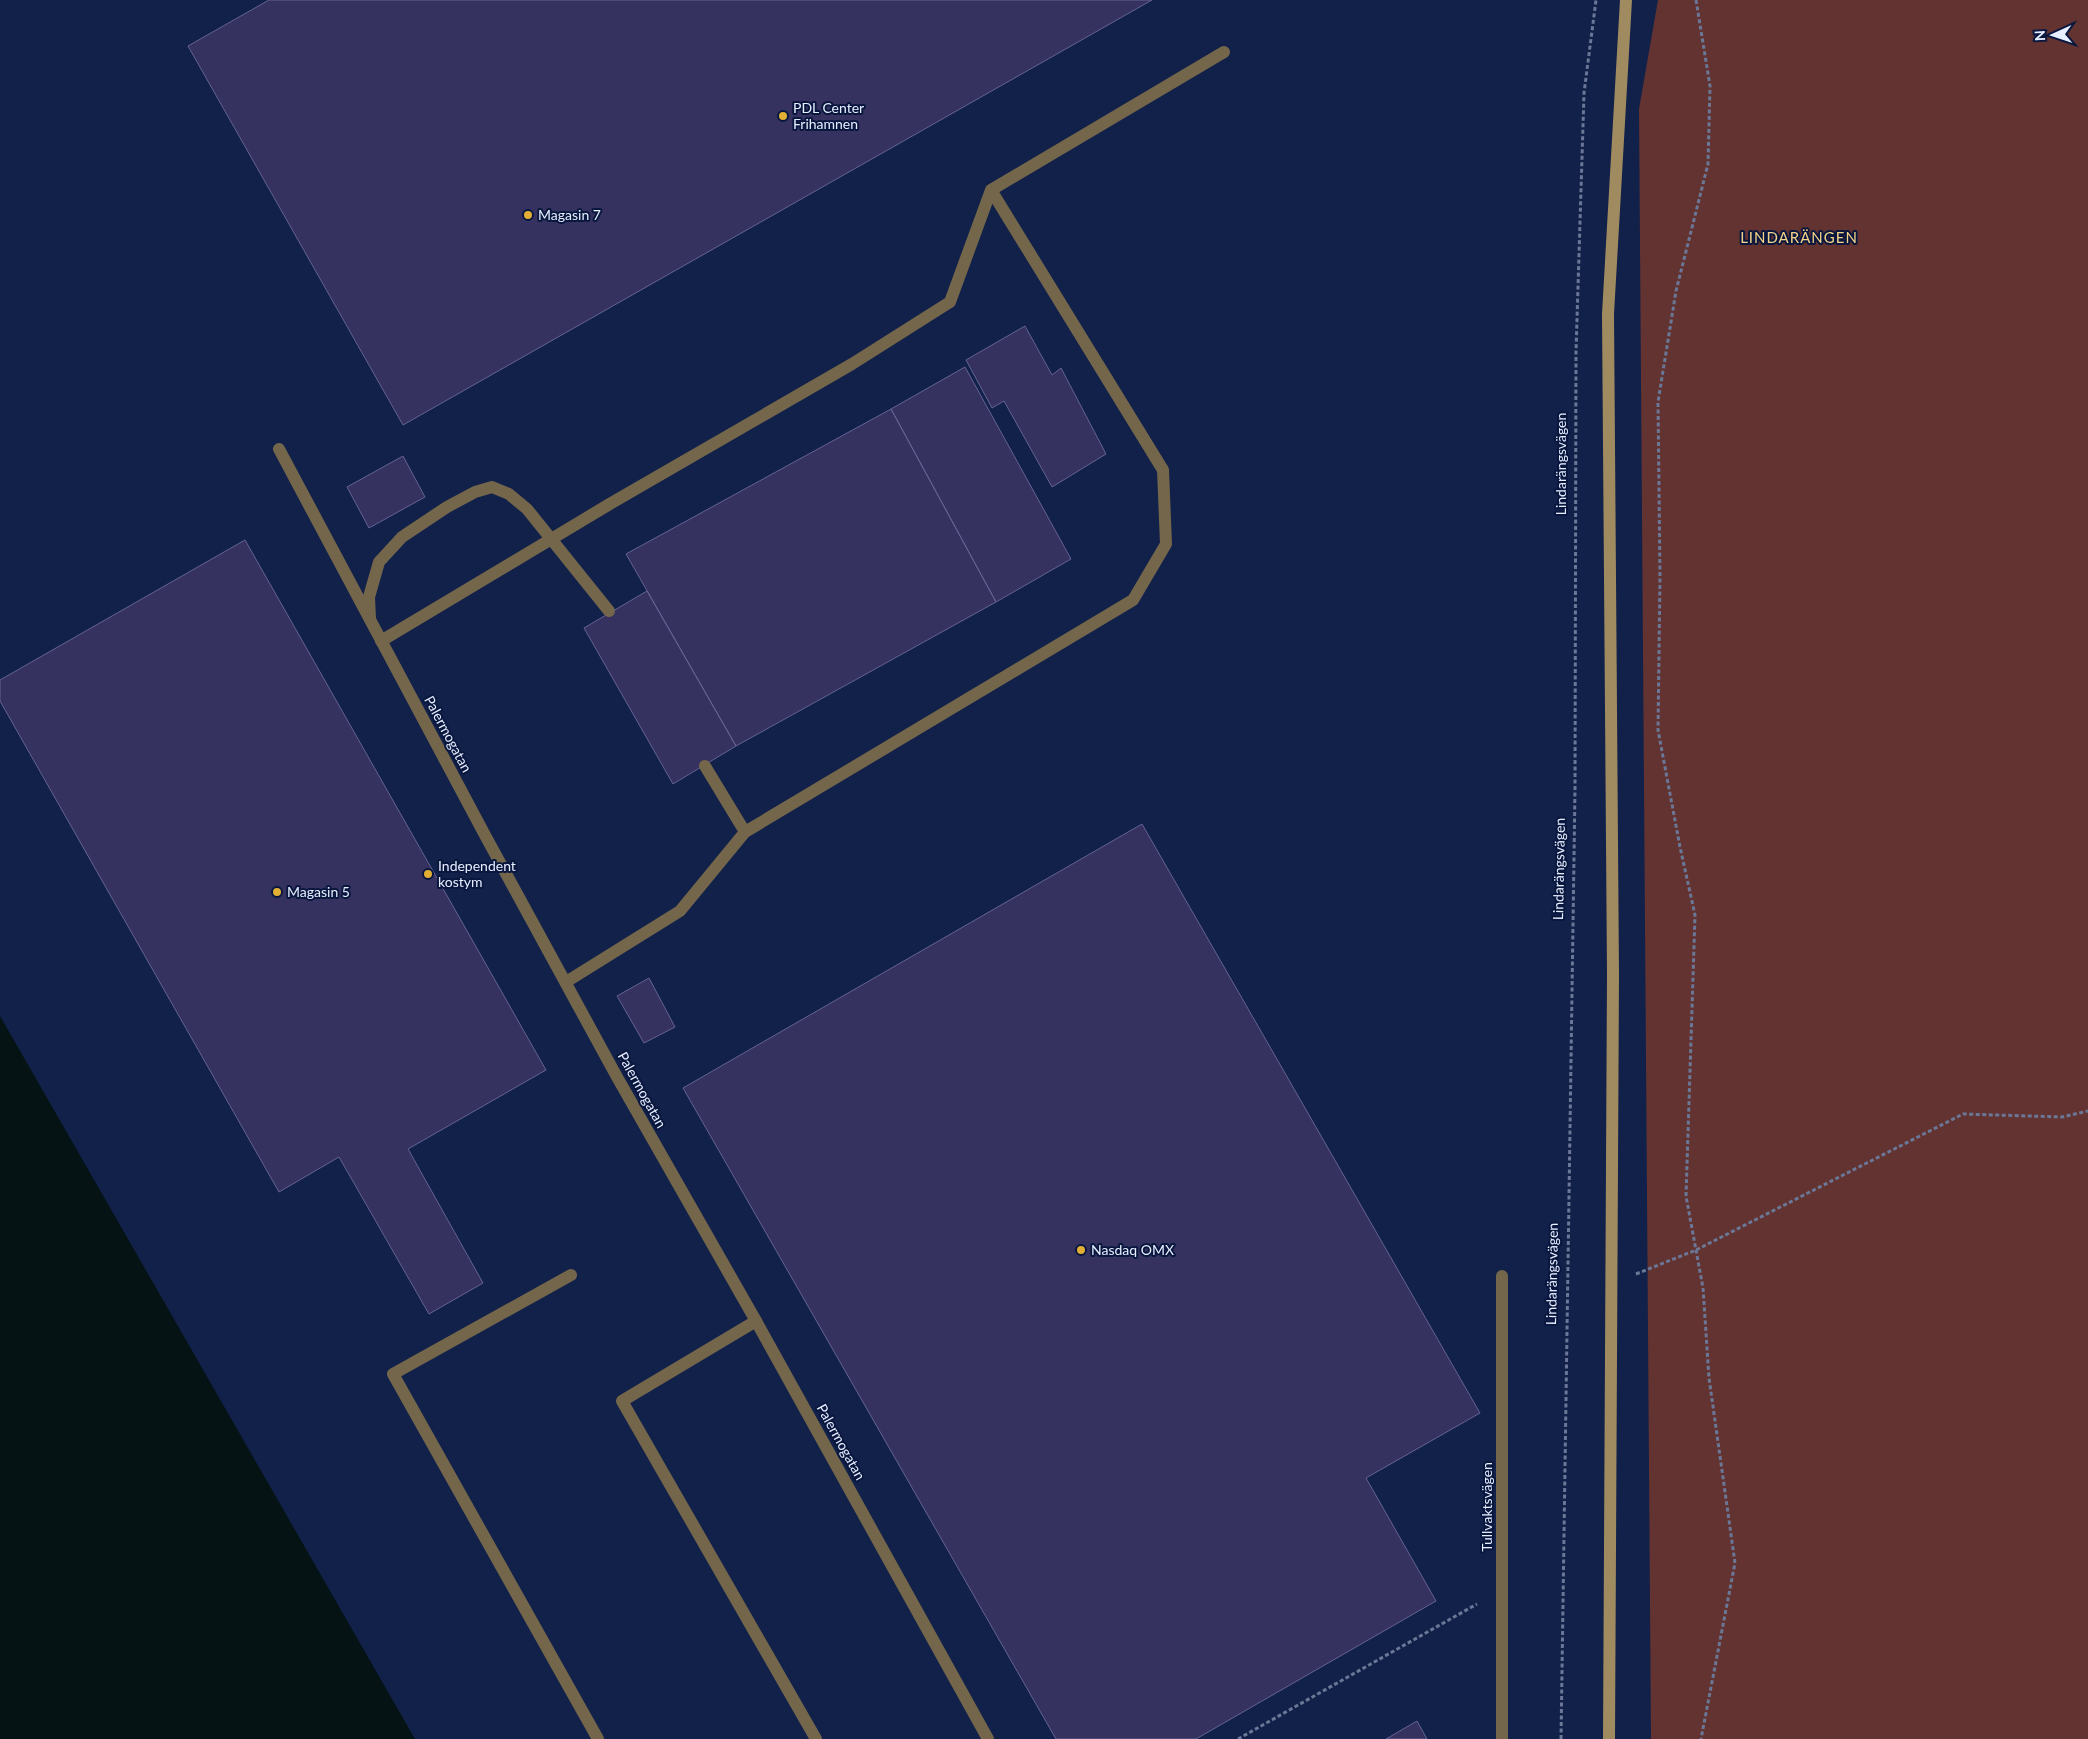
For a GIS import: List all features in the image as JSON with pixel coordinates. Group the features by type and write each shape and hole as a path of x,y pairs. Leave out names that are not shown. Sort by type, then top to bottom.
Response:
{"street":[{"path":"1609,1739 1612,1283 1612,655 1608,314 1626,0"},
{"path":"381,641 550,539 852,364 950,302 991,190 1224,52"},
{"path":"566,982 680,911 745,832 1133,600 1166,544 1163,470 991,190"},
{"name":"Palermogatan","path":"279,450 566,982 988,1739"},
{"path":"370,620 369,597 379,562 402,537 447,507 474,492 492,487 509,494 527,510 610,611"},
{"path":"705,766 745,832"},
{"path":"571,1275 393,1374 598,1739"},
{"name":"Tullvaktsvägen","path":"1502,1276 1502,1739"},
{"path":"756,1321 622,1401 816,1739"}],"path":[{"name":"Lindarängsvägen","path":"1562,1739 1575,779 1576,352 1584,93 1596,0"},
{"path":"1696,0 1710,86 1708,164 1676,291 1658,402 1660,576 1658,730 1695,915 1686,1196 1703,1288 1709,1378 1734,1563 1702,1739"},
{"path":"1612,1283 1696,1250 1963,1114 2062,1117 2088,1111"},
{"path":"1238,1739 1502,1590"}],"shaded area":[{"path":"1658,0 2088,0 2088,1739 1651,1739 1639,109"},
{"path":"0,1016 415,1739 0,1739"}],"building":[{"name":"Magasin 7","path":"269,0 1152,0 403,425 188,46"},
{"path":"1025,326 1052,375 1061,368 1106,454 1052,487 1004,401 992,408 966,360"},
{"path":"965,367 1071,559 996,602 891,409"},
{"path":"891,409 996,602 736,746 626,554"},
{"path":"403,456 425,497 369,528 347,487"},
{"name":"Magasin 5","path":"245,540 546,1070 408,1149 483,1283 429,1314 339,1157 279,1192 0,701 0,680"},
{"path":"647,591 736,746 673,784 584,628"},
{"name":"Nasdaq OMX","path":"1142,824 1480,1413 1366,1478 1436,1601 1196,1739 1056,1739 683,1088"},
{"path":"649,978 675,1027 644,1043 617,996"},
{"path":"1417,1721 1427,1739 1386,1739"}],"place":[{"name":"PDL Center Frihamnen","path":"783,116"},
{"name":"Magasin 7","path":"528,215"},
{"name":"Independent kostym","path":"428,874"},
{"name":"Magasin 5","path":"277,892"},
{"name":"Nasdaq OMX","path":"1081,1250"}],"district":[{"name":"LINDARÄNGEN","path":"1799,238"}]}
